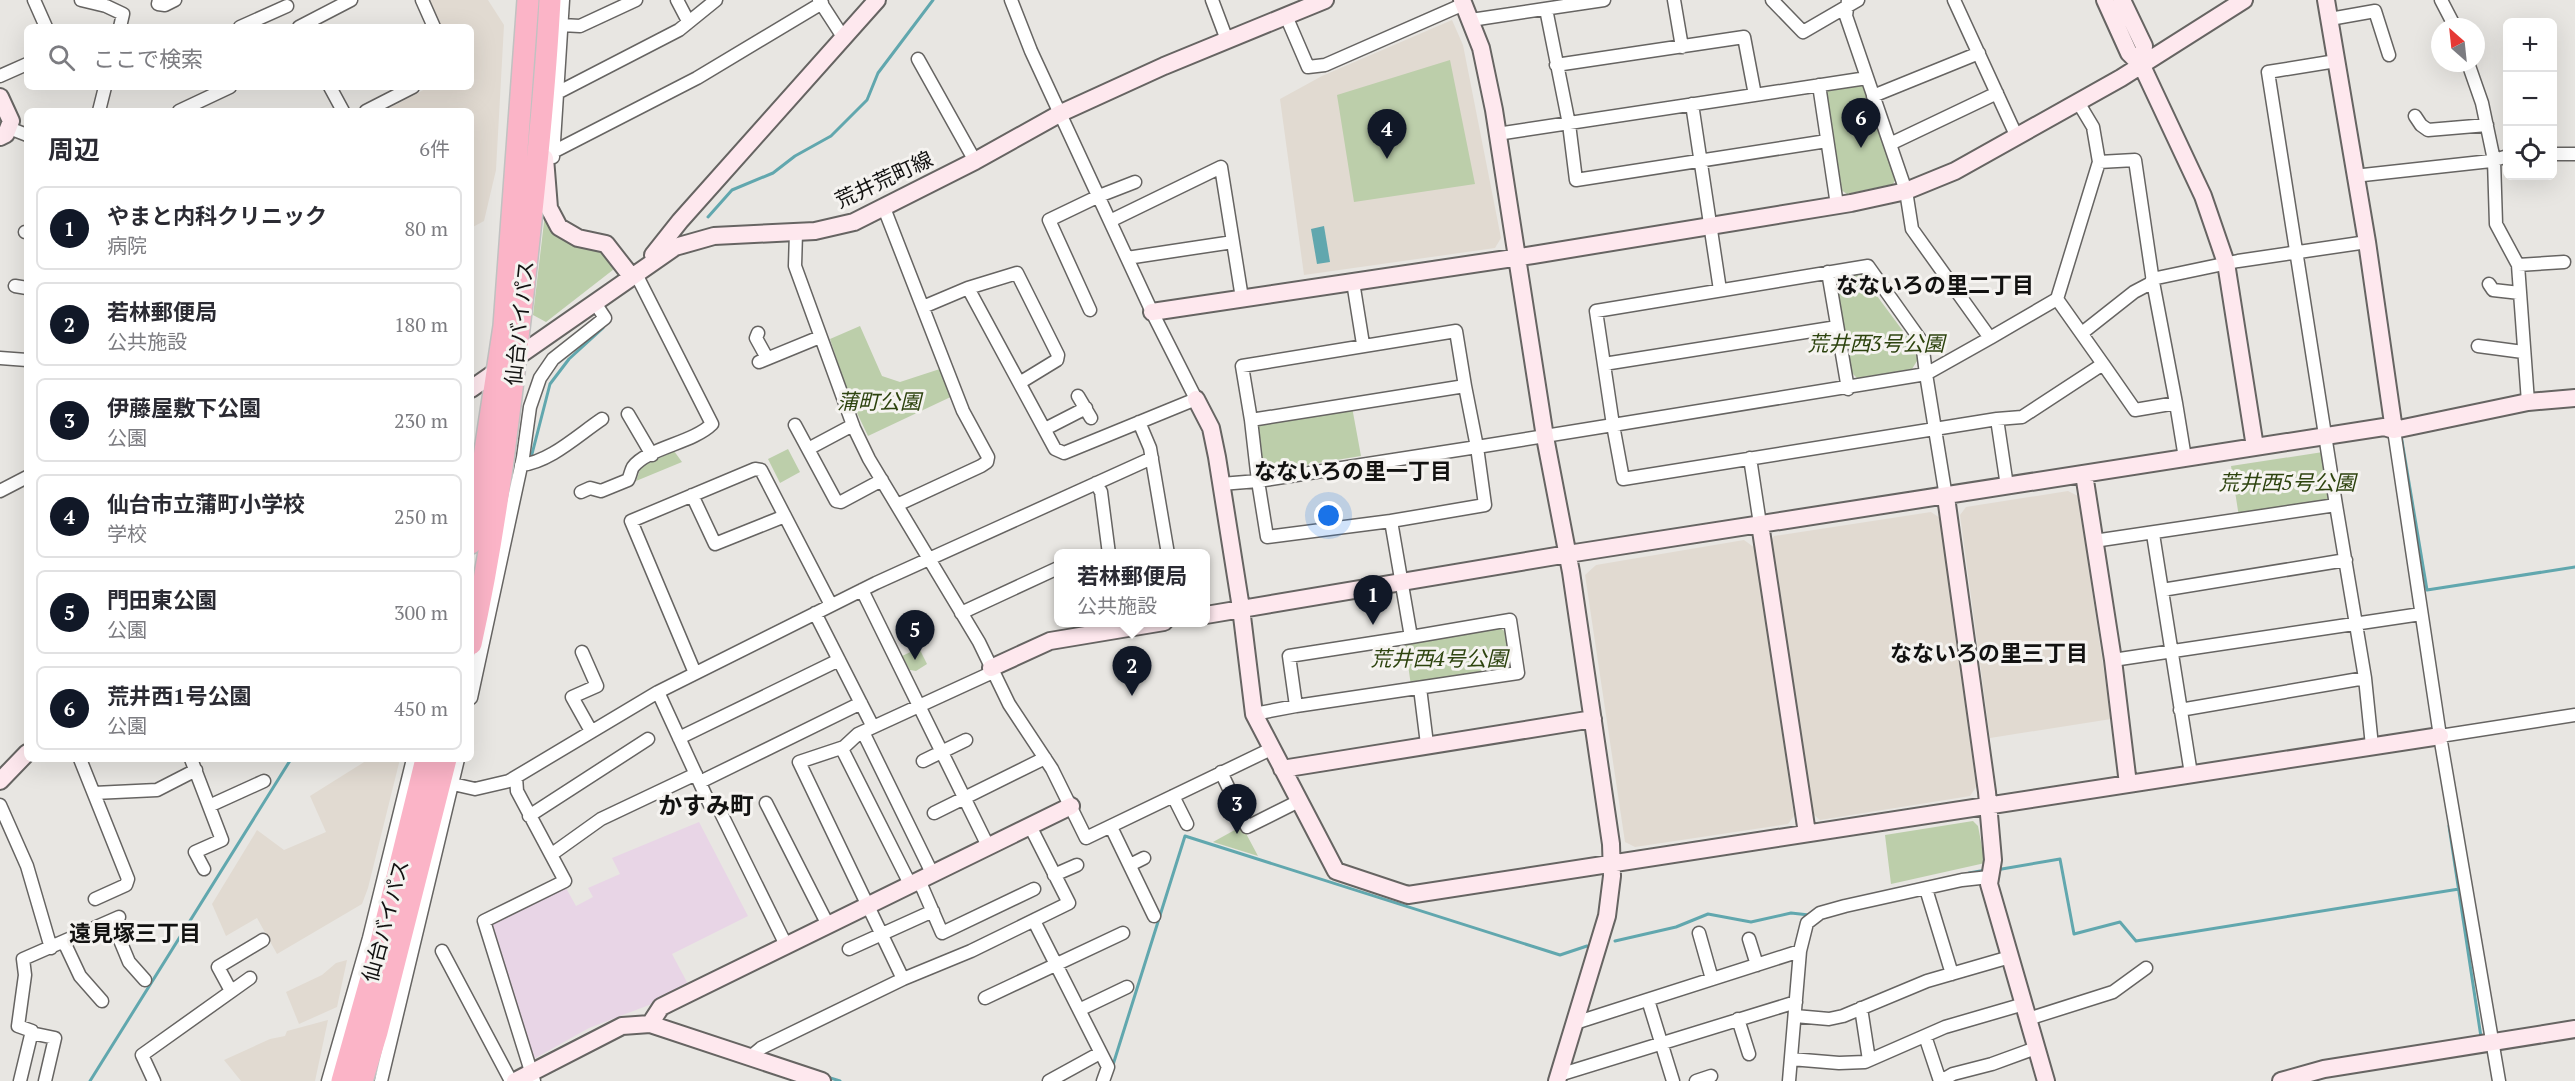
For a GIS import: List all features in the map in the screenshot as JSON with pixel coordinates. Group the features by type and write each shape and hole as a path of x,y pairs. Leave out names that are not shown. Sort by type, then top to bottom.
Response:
{"highway":[{"path":"512,0 515,3 523,62"},
{"path":"523,62 528,0"},
{"name":"仙台バイパス","path":"474,631 509,479 516,359 550,101 550,0"},
{"name":"仙台バイパス","path":"474,523 497,371 505,298 496,275 505,189 515,184 523,62"},
{"name":"仙台バイパス","path":"342,1081 380,946 425,762"},
{"name":"仙台バイパス","path":"362,1081 445,762"}],"street":[{"path":"34,0 45,24"},
{"path":"81,0 106,6 123,14 121,24"},
{"path":"159,0 158,4 165,5 176,0"},
{"path":"305,24 351,0"},
{"path":"422,0 433,24"},
{"path":"563,0 550,101 547,193 553,219 568,234 606,244"},
{"path":"561,25 580,27 636,0"},
{"path":"677,0 688,21"},
{"path":"550,101 679,30 716,0"},
{"path":"637,271 877,0"},
{"path":"1011,0 1031,51 1152,312 1211,428 1241,608 1254,714 1336,871 1408,895 2575,715"},
{"path":"1212,0 1227,40"},
{"name":"荒井荒町線","path":"474,387 637,271 675,247 702,238 741,233 796,232 845,225 884,208 975,161 1061,113 1324,0"},
{"path":"1471,20 1604,0"},
{"path":"1674,0 1682,47"},
{"path":"1772,0 1803,32 1851,2"},
{"path":"1954,0 2016,135"},
{"path":"2105,0 2129,53 2142,66 2203,196 2226,263 2255,447"},
{"path":"2122,0 2144,46 2142,66"},
{"path":"1152,312 1515,257 1837,205 1906,191 1954,171 2142,66 2244,0"},
{"path":"2326,0 2336,62 2360,176 2367,242 2398,429 2421,614 2499,1081"},
{"path":"2441,0 2450,18"},
{"path":"553,152 697,78 820,2 843,37"},
{"path":"1286,16 1308,67 1324,65 1463,2 1471,20 1489,85 1545,437 1568,554 1612,862 1607,916 1558,1078"},
{"path":"1851,2 1846,16 1906,191 1912,229 1990,338"},
{"path":"246,24 286,3 297,24"},
{"path":"1546,9 1569,124 1576,180 1827,141"},
{"path":"2330,20 2376,10 2388,56"},
{"path":"1556,66 1744,38 1755,95"},
{"path":"1873,96 1978,53"},
{"path":"918,59 975,161"},
{"path":"2336,62 2268,72 2365,678 2372,746"},
{"path":"0,76 24,65"},
{"path":"2471,72 2487,125 2494,159 2496,224 2518,265 2528,402"},
{"path":"1497,134 1867,78"},
{"path":"1819,85 1837,205"},
{"path":"100,108 104,90"},
{"path":"185,108 224,90"},
{"path":"332,90 341,108"},
{"path":"372,108 407,90"},
{"path":"1890,144 1997,93"},
{"path":"0,97 11,121 4,133 24,135"},
{"path":"550,101 555,194 560,215 569,225 596,234 637,271 712,424 704,432 651,455 633,467 628,480 601,491 590,488 581,492"},
{"path":"1221,484 1258,481 1545,437 1848,389 1926,374 2057,299 2099,162 2093,127 2078,102"},
{"path":"1692,104 1720,290"},
{"path":"2415,116 2428,130 2487,125"},
{"path":"2557,154 2575,154"},
{"path":"2360,176 2503,157"},
{"path":"2099,162 2135,160 2184,458"},
{"path":"1110,221 1221,167 1242,298"},
{"path":"1090,310 1049,220 1135,182"},
{"path":"884,208 963,411 988,457 987,462 981,466 897,505"},
{"path":"796,232 795,266 853,425 882,480 961,613 1009,704 1045,758 1086,838 1271,749"},
{"path":"1127,258 1233,242"},
{"path":"2082,333 2153,280 2226,263 2367,242"},
{"path":"2518,265 2564,262"},
{"path":"2046,1081 1989,884 1991,872 1988,804 1946,497 1935,429 1926,374 1922,342 1868,266 1596,311 1623,479 1750,458 1935,429 1997,419 2022,417 2103,364"},
{"path":"1827,272 1848,389"},
{"path":"923,308 968,288 1017,273 1058,355 1057,360 1021,382"},
{"path":"1353,282 1364,344"},
{"path":"2489,284 2493,290 2520,293"},
{"path":"968,288 1021,382 1055,449 1064,453 1196,399"},
{"path":"2057,299 2135,410 2176,403"},
{"path":"474,681 509,479 520,465 530,407 540,378 553,359 605,318 595,303"},
{"path":"1604,364 1837,327"},
{"path":"1456,331 1485,505 1391,521 1268,537 1242,366 1364,344 1456,331"},
{"path":"758,333 756,338 763,360 820,337"},
{"path":"2478,346 2523,352"},
{"path":"0,358 24,360"},
{"path":"1251,420 1465,386"},
{"path":"1045,429 1088,413 1078,396"},
{"path":"1210,614 1568,554 1946,497 2326,435 2384,427 2398,429 2528,402 2575,398"},
{"path":"628,414 651,455"},
{"path":"520,465 532,464 546,457 602,419"},
{"path":"1997,419 2007,486"},
{"path":"1139,422 1152,458 1167,549"},
{"path":"795,425 836,501 841,502 882,480"},
{"path":"808,449 853,425"},
{"path":"453,784 475,789 516,777 695,672 929,558 1152,458"},
{"path":"1750,458 1807,833"},
{"path":"695,672 631,521 755,469 761,470 831,605"},
{"path":"2084,474 2113,660 2128,784"},
{"path":"0,491 24,479"},
{"path":"1096,483 1101,492 1108,549"},
{"path":"692,495 715,544 785,516"},
{"path":"2094,541 2336,505"},
{"path":"1391,521 1411,637"},
{"path":"2153,534 2191,774"},
{"path":"2162,590 2346,560"},
{"path":"961,613 1054,570"},
{"path":"862,590 988,846"},
{"path":"815,613 861,703 868,730 920,879 942,933 1034,889"},
{"path":"2113,660 2421,614"},
{"path":"1254,714 1518,673 1510,620 1289,656 1296,706"},
{"path":"903,979 884,934 867,906 799,762 844,747 868,730 1050,641 1114,627"},
{"path":"582,652 597,686 572,697 591,731"},
{"path":"679,738 839,660"},
{"path":"2180,710 2365,678"},
{"path":"1420,688 1427,744"},
{"path":"658,692 710,805 718,807 786,945"},
{"path":"552,854 601,819 698,778 861,703"},
{"path":"1282,769 1593,719"},
{"path":"529,816 648,740"},
{"path":"923,761 966,740"},
{"path":"844,747 843,752 920,879"},
{"path":"0,780 24,756"},
{"path":"934,813 1045,758"},
{"path":"81,762 128,879 126,885 95,898"},
{"path":"328,1081 374,919 412,762"},
{"path":"381,1081 457,762"},
{"path":"94,793 157,790 193,764 222,840 195,852 204,868"},
{"path":"1221,772 1247,827 1299,801"},
{"path":"516,777 517,791 565,881 484,921 533,1077"},
{"path":"209,806 264,781"},
{"path":"1173,796 1187,824"},
{"path":"766,803 828,925"},
{"path":"0,805 27,866 51,948"},
{"path":"650,1024 661,1007 1071,806"},
{"path":"749,1058 761,1048 903,979 1034,921 1068,903 1030,826"},
{"path":"1111,827 1154,916"},
{"path":"1130,865 1144,858"},
{"path":"1054,875 1077,865"},
{"path":"1789,1081 1800,951 1807,923 1820,913 1991,872"},
{"path":"1926,889 1952,974"},
{"path":"849,949 933,911"},
{"path":"20,1081 32,1030 18,1026 25,975 23,959 116,919 129,962 145,980"},
{"path":"1034,921 1108,1067 1103,1081"},
{"path":"986,998 1123,933"},
{"path":"1699,933 1712,979"},
{"path":"1749,939 1757,965"},
{"path":"231,991 218,967 263,940"},
{"path":"64,942 80,976 102,1001"},
{"path":"442,951 513,1081 533,1077 622,1026 650,1024 822,1081"},
{"path":"1575,1023 1800,951"},
{"path":"1795,1016 1829,1019 1952,974 2010,957"},
{"path":"1791,1059 1853,1064 1869,1060 1955,1023 2026,1012 2114,992 2146,968"},
{"path":"154,1081 142,1055 250,978"},
{"path":"1079,1010 1127,987"},
{"path":"373,1081 383,1042 386,995"},
{"path":"1648,1000 1673,1081"},
{"path":"1558,1078 1796,1002"},
{"path":"1861,1008 1869,1060"},
{"path":"1738,1019 1749,1054"},
{"path":"2281,1081 2324,1069 2575,1029"},
{"path":"31,1033 55,1038 45,1081"},
{"path":"1925,1035 1941,1081 1953,1074 1992,1064 2036,1048"},
{"path":"1049,1081 1100,1053"},
{"path":"1696,1081 1711,1076"}],"shaded area":[{"path":"428,0 488,0 504,25 496,170 484,221 474,226 474,108 390,108 423,90 474,90 474,24 440,24"},
{"path":"1452,20 1463,45 1501,238 1495,248 1304,275 1280,99 1322,76"},
{"path":"2068,491 2078,496 2111,719 1990,738 1960,515 1966,507"},
{"path":"1931,512 1940,518 1976,787 1970,796 1820,820 1812,813 1768,545 1774,536"},
{"path":"1744,540 1755,548 1794,816 1788,824 1635,847 1625,842 1585,575 1596,565"},
{"path":"364,762 399,762 362,904 277,954 257,918 226,936 212,904 257,830 284,850 326,832 310,796"},
{"path":"699,822 748,916 672,954 689,986 649,1005 589,1028 530,1061 488,928 492,920 540,896 566,888 576,906 593,897 588,888 620,874 612,858"},
{"path":"347,960 337,1007 299,1024 286,992 322,975 336,963"},
{"path":"328,1020 315,1081 241,1081 224,1060 270,1039 285,1036 287,1031"}],"green space":[{"path":"1450,60 1475,184 1354,202 1337,95"},
{"path":"1863,84 1897,177 1893,184 1847,194 1841,190 1826,95 1827,90"},
{"path":"545,214 597,248 618,266 546,322 533,315"},
{"name":"荒井西3号公園","path":"1860,273 1917,350 1917,361 1912,369 1857,378 1848,369 1834,280 1838,274"},
{"name":"蒲町公園","path":"860,326 882,376 900,382 946,367 957,394 868,436 848,394 830,339"},
{"path":"1352,407 1361,456 1268,471 1261,467 1257,422"},
{"path":"788,449 800,472 780,483 768,459"},
{"path":"674,451 682,462 636,481 641,467"},
{"name":"荒井西5号公園","path":"2323,452 2329,498 2323,503 2239,517 2231,466"},
{"name":"荒井西4号公園","path":"1499,627 1507,633 1512,665 1508,670 1411,686 1405,643"},
{"path":"919,648 927,664 916,671 910,670 902,656"},
{"path":"1973,821 1978,826 1985,863 1891,884 1885,835"},
{"path":"1242,826 1258,856 1213,842"}],"water":[{"path":"1324,226 1330,262 1317,264 1311,229"}],"waterway":[{"path":"708,217 732,190 773,173 795,156 831,136 867,100 878,73 933,0"},
{"path":"532,454 550,384 569,359 603,328"},
{"path":"2401,435 2427,590 2575,567"},
{"path":"90,1081 289,762"},
{"path":"2449,826 2481,1037"},
{"path":"1112,1068 1185,836 1560,955 1587,946"},
{"path":"1996,870 2060,859 2074,934 2120,922 2136,941 2459,889"},
{"path":"1969,873 1986,870"},
{"path":"1615,941 1676,927 1708,914 1751,922 1791,913 1809,915"},
{"path":"827,1077 840,1081"}],"place":[{"name":"荒井西1号公園","path":"1861,148"},
{"name":"仙台市立蒲町小学校","path":"1387,159"},
{"name":"やまと内科クリニック","path":"1373,625"},
{"name":"門田東公園","path":"915,660"},
{"name":"若林郵便局","path":"1132,696"},
{"name":"伊藤屋敷下公園","path":"1237,834"}],"district":[{"name":"なないろの里二丁目","path":"1935,285"},
{"name":"なないろの里一丁目","path":"1353,471"},
{"name":"なないろの里三丁目","path":"1989,653"},
{"name":"かすみ町","path":"706,806"},
{"name":"遠見塚三丁目","path":"135,933"}]}
